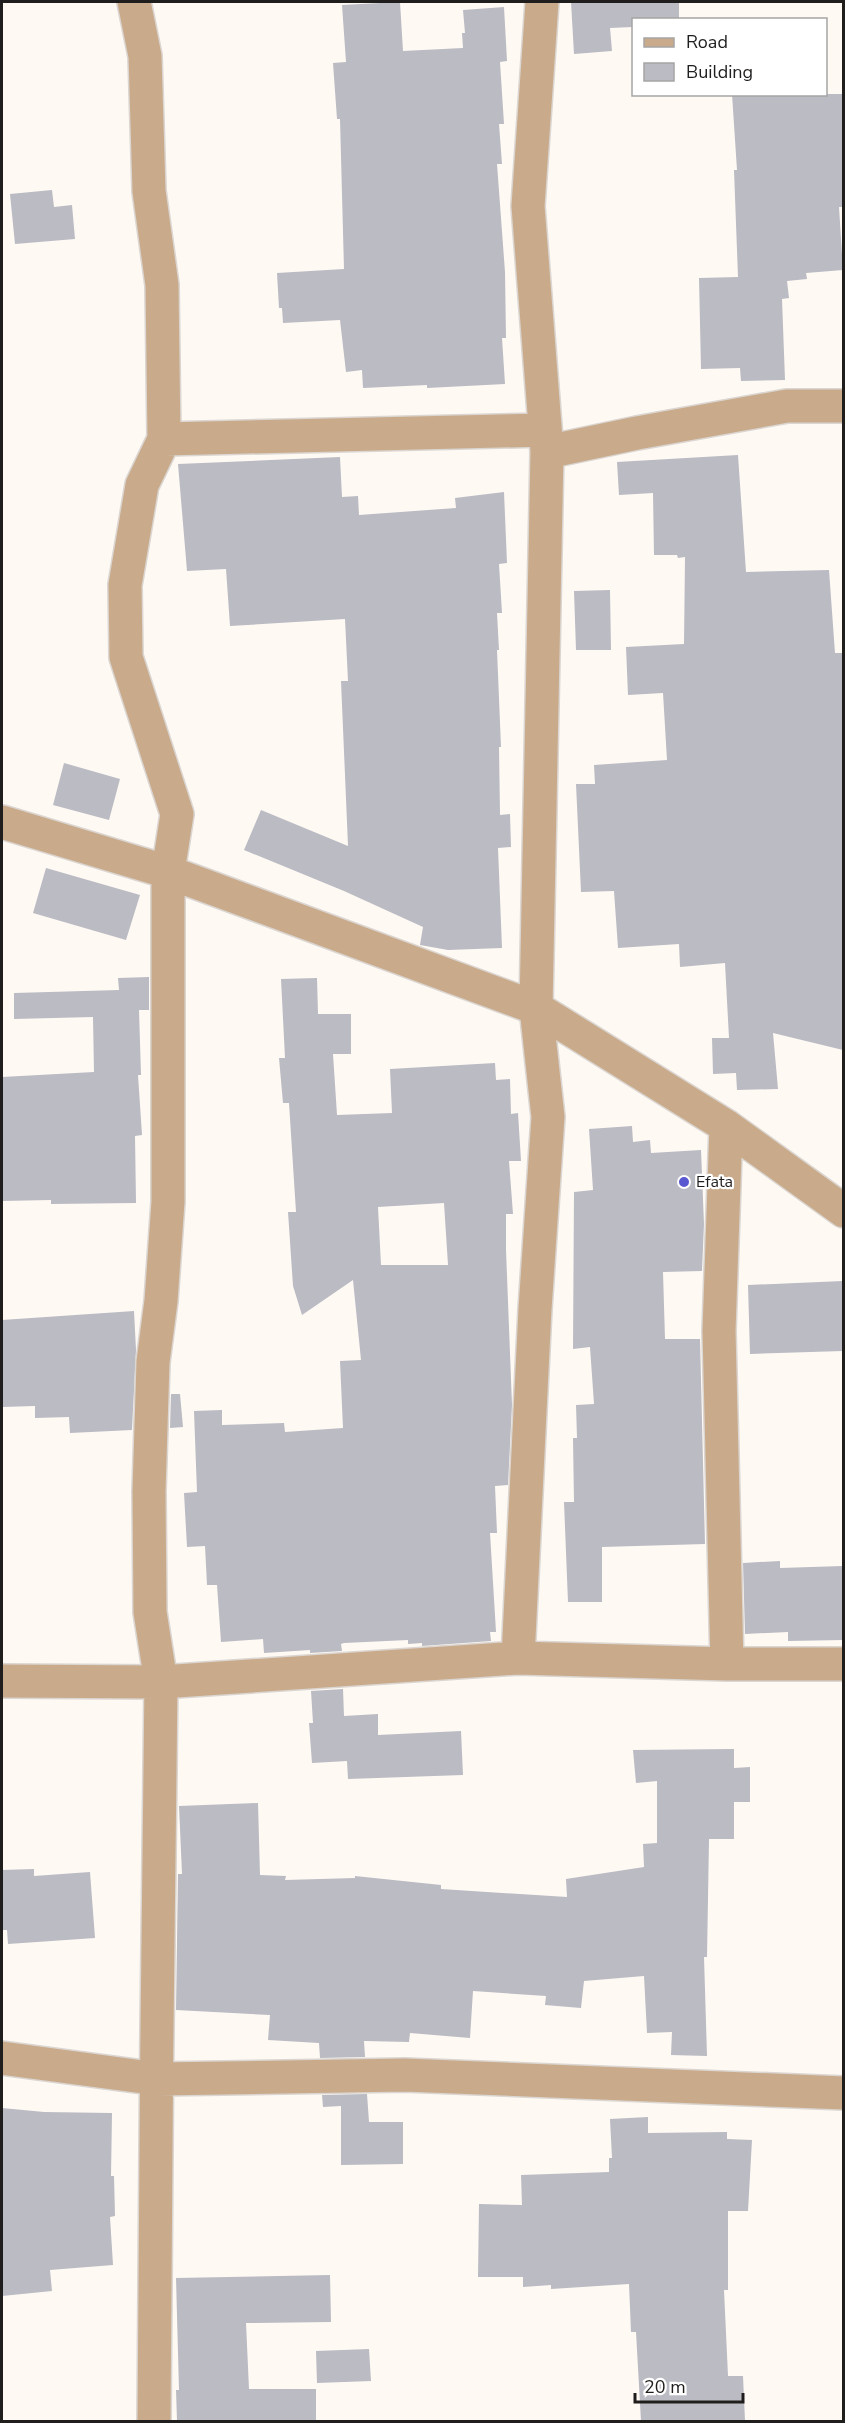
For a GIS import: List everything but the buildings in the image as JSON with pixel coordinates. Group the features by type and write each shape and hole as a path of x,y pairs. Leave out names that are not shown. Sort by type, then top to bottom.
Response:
{"street":[{"path":"134,2 145,56 149,191 162,285 164,439 142,485 125,585 126,657 177,814 168,872 168,1202 161,1301 153,1362 149,1491 150,1612 161,1682 158,2079 154,2165 154,2421"},
{"path":"518,1658 535,1309 548,1117 536,1008 546,441 528,206 542,2"},
{"path":"164,439 546,441 638,433 787,406 843,406"},
{"path":"2,822 168,872 536,1008 726,1126 843,1211"},
{"path":"726,1126 719,1331 726,1664"},
{"path":"2,1681 161,1682 518,1658 726,1664 843,1664"},
{"path":"2,2058 158,2079 405,2075 843,2093"}],"place":[{"name":"Efata","path":"684,1182"}]}
